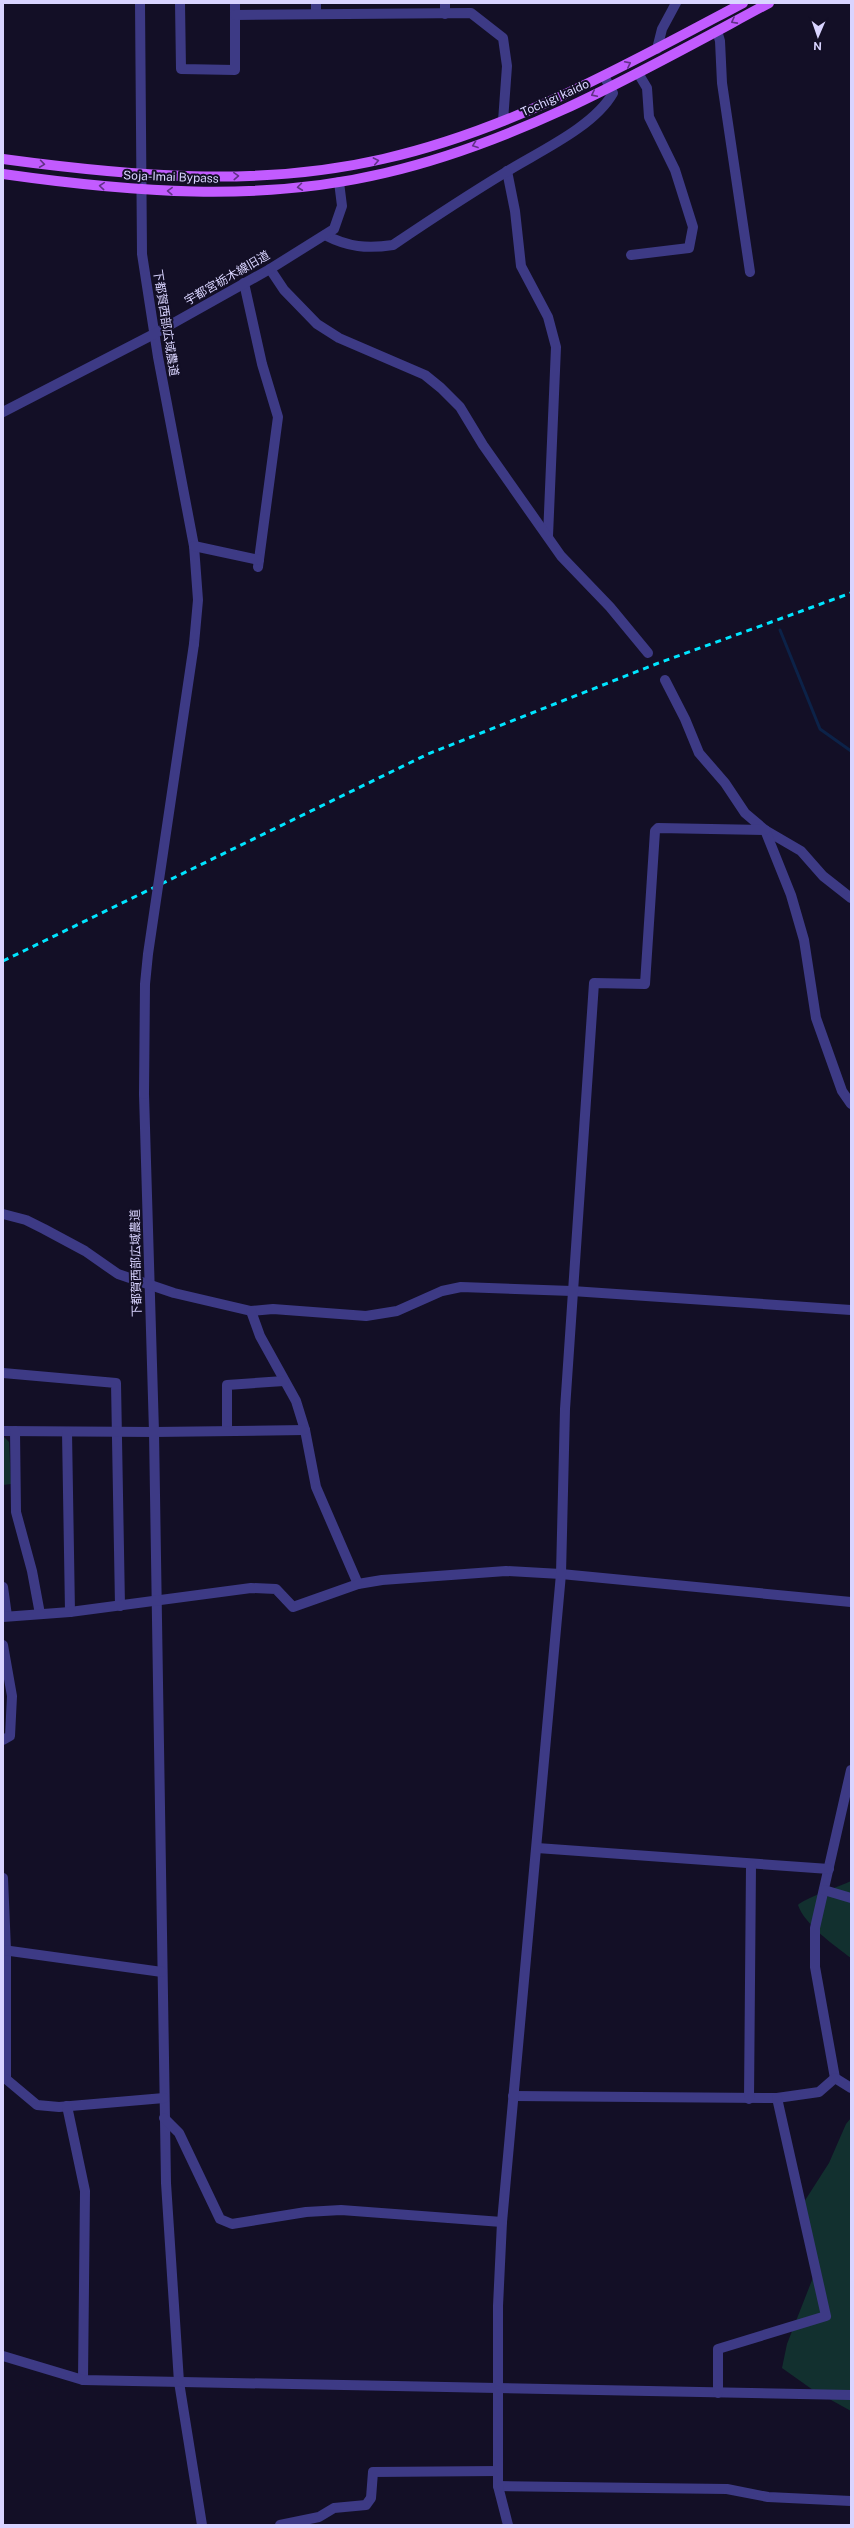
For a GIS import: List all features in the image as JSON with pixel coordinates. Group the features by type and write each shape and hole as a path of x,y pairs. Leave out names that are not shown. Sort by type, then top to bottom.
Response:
{"main road":[{"name":"Tochigi kaido","path":"338,168 383,160 426,148 503,121 604,76 743,3"},
{"name":"Tochigi kaido","path":"339,182 385,173 466,149 568,107 638,73 769,3"},
{"name":"Soja-Imai Bypass","path":"3,159 141,175 222,177 338,168"},
{"name":"Soja-Imai Bypass","path":"3,174 76,184 141,190 220,192 281,190 339,182"}],"street":[{"name":"下都賀西部広域農道","path":"140,3 142,254 154,334 194,546 198,600 194,644 148,954 144,1000 144,1094 154,1432 164,2118 169,2243 179,2382 202,2525"},
{"path":"180,3 181,69 235,70 235,3"},
{"path":"316,3 316,14"},
{"path":"445,3 445,14"},
{"path":"657,49 662,29 676,3"},
{"path":"235,15 445,14 472,8 503,38 507,66 503,121"},
{"path":"717,31 720,41 722,83 750,272"},
{"path":"631,255 689,248 693,227 675,170 649,117 647,88 638,73"},
{"path":"325,235 340,243 357,247 374,248 393,245 507,171 546,149 592,116 609,100 613,93 604,76"},
{"path":"507,171 515,211 521,266 548,317 556,347 548,536"},
{"name":"宇都宮栃木線旧道","path":"3,412 154,334 270,268 334,229 339,220 342,206 339,182"},
{"path":"270,268 284,290 317,324 346,341 420,372 441,388 460,407 483,445 561,556 610,608 648,653"},
{"path":"194,546 258,564 278,417 262,364 244,283"},
{"path":"665,680 685,719 699,753 725,783 745,812 765,830 801,851 823,876 851,898"},
{"path":"508,2525 498,2486 498,2306 502,2222 561,1574 566,1409 572,1291 594,983 645,984 653,834 658,828 765,830"},
{"path":"765,830 791,896 804,940 816,1018 842,1091 851,1104"},
{"path":"3,1216 44,1229 85,1251 118,1274 150,1285 251,1311 274,1308 366,1316 397,1311 442,1292 460,1287 572,1291 851,1310"},
{"path":"251,1311 260,1336 284,1382 296,1401 304,1430 316,1487 358,1584"},
{"path":"3,1373 116,1383 120,1606"},
{"path":"227,1430 228,1385 284,1382"},
{"path":"3,1431 154,1432 304,1430"},
{"path":"15,1431 16,1512 32,1571 40,1614"},
{"path":"67,1432 70,1612"},
{"path":"3,1587 5,1616 70,1612 156,1602 251,1588 276,1589 293,1607 358,1584 382,1580 506,1571 561,1574 851,1602"},
{"path":"3,1645 12,1696 10,1736 3,1740"},
{"path":"851,1770 846,1820 829,1869 815,1928 815,1967 835,2078 851,2088"},
{"path":"537,1848 751,1865 829,1869"},
{"path":"749,2099 751,1865"},
{"path":"3,1878 5,1950 5,2079 37,2105 67,2106 164,2098"},
{"path":"824,1890 851,1898"},
{"path":"5,1950 162,1972"},
{"path":"513,2096 749,2099 777,2098 819,2092 835,2078"},
{"path":"718,2393 718,2349 826,2316 777,2098"},
{"path":"67,2106 85,2191 83,2380"},
{"path":"164,2118 179,2133 220,2219 232,2224 306,2212 341,2210 502,2222"},
{"path":"3,2356 83,2380 499,2390 851,2395"},
{"path":"280,2525 319,2517 334,2508 366,2505 371,2498 374,2472 498,2471"},
{"path":"498,2486 727,2490 768,2497 851,2501"}],"green space":[{"path":"3,1436 9,1442 11,1484 3,1485"},
{"path":"851,1881 851,1958 813,1927 801,1912 798,1905 814,1896"},
{"path":"851,2118 851,2411 813,2390 782,2368 787,2344 814,2275 804,2202 829,2163 846,2124"}],"waterway":[{"path":"780,630 820,729 851,751"}],"railway":[{"path":"3,961 428,754 656,664 851,593"}]}
